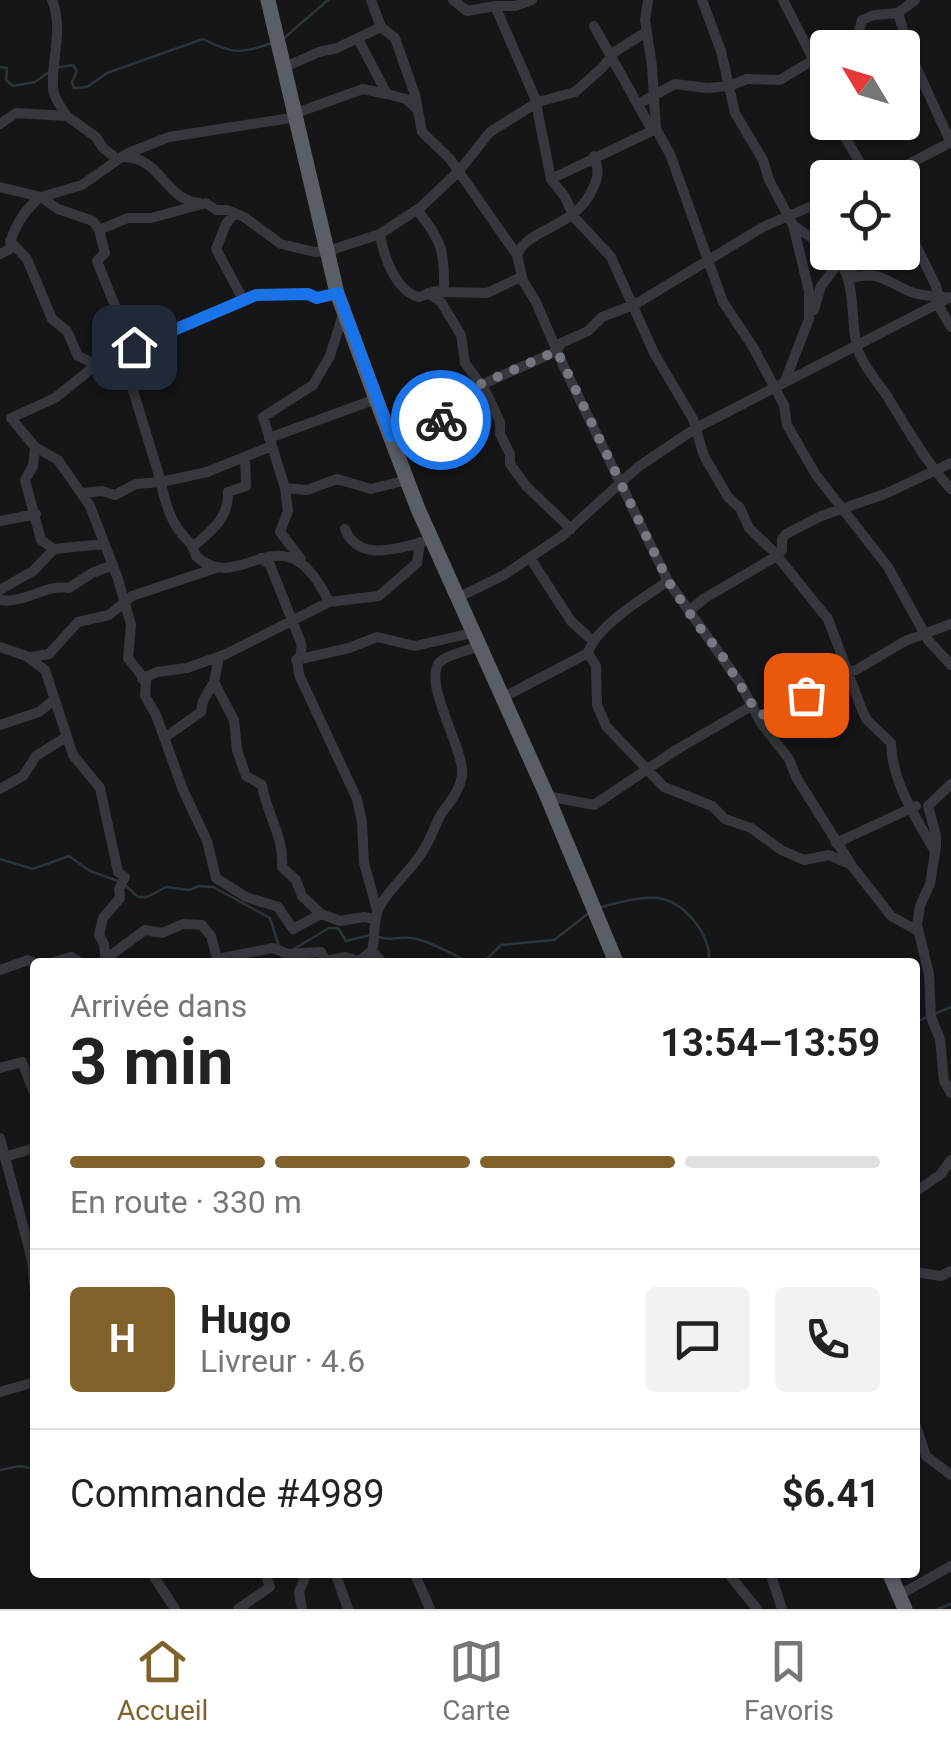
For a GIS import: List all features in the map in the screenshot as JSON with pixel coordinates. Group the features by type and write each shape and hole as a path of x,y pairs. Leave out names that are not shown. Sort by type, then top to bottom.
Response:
{"highway":[{"path":"266,2 338,293 426,541 457,598 547,796 614,958"},
{"path":"891,1578 902,1602"}],"street":[{"path":"52,0 58,46 52,85 67,116 119,158 146,160 176,193 190,202 234,213 282,244 318,253 380,234 417,210 459,171 490,132 535,104 575,92 611,55 646,32"},
{"path":"371,0 381,27 395,38 422,132 459,171 517,254 521,277 668,581 756,709 773,741 789,759 796,778 852,866 891,916 918,931"},
{"path":"453,0 467,11 515,6 532,0"},
{"path":"702,0 721,52 735,112 791,221 808,291 809,319"},
{"path":"783,0 810,51"},
{"path":"858,30 865,18 898,13 915,0"},
{"path":"645,3 654,130"},
{"path":"494,6 535,104 551,179 568,200 574,217 611,257 654,354 696,428 704,456 728,496 740,508 749,528 828,619 866,717 891,743 892,768 934,850"},
{"path":"898,13 911,56 951,142 916,160"},
{"path":"594,26 670,154 723,302 753,347 784,406 788,425 816,475 888,567 924,633 951,665"},
{"path":"282,59 358,39 381,27"},
{"path":"358,39 387,94"},
{"path":"638,104 675,84 701,88 729,86 748,79 780,80 810,61"},
{"path":"0,254 10,250 10,241 30,204 41,197 82,186 140,146 178,135 296,115 363,89 406,99 417,109"},
{"path":"0,124 16,112 67,116"},
{"path":"551,179 654,130"},
{"path":"517,254 520,247 574,217 596,180 599,168 594,156"},
{"path":"0,187 41,197 93,222 99,230 105,253 96,261 117,311 121,352 161,482 176,525 194,546 198,558 216,568"},
{"path":"99,230 128,218 150,218 200,203"},
{"path":"417,210 440,242 444,292"},
{"path":"391,436 445,418 481,384 557,351 561,343 588,331 602,317 632,306 763,228 791,221 810,210"},
{"path":"234,213 216,249 244,301"},
{"path":"791,221 810,235"},
{"path":"380,234 384,253 414,297 428,293 488,292 521,277"},
{"path":"10,241 27,259 52,319 68,331 78,356 96,364"},
{"path":"920,267 951,327"},
{"path":"785,382 829,270"},
{"path":"845,270 856,344 870,371 951,489"},
{"path":"848,275 855,270"},
{"path":"848,275 872,274 936,302"},
{"path":"320,914 292,929 278,907 246,897 218,880 208,841 146,696 146,683 128,658 131,628 113,565 83,493 58,460 35,447 5,417 56,398 96,364 244,301 266,294 308,294 317,298 338,293"},
{"path":"428,293 442,302 461,335 465,363 481,384 500,422 510,464 526,486 571,530"},
{"path":"457,598 530,558 571,530 622,481 696,428 936,302"},
{"path":"329,602 280,532 288,510 285,488 263,417 312,385 330,356 345,310"},
{"path":"83,493 120,494 136,484 198,474 376,399"},
{"path":"35,447 34,466 26,480 41,540 54,549 104,544"},
{"path":"194,546 222,520 228,492 246,486 245,457"},
{"path":"690,611 775,556 782,550 786,534 951,463"},
{"path":"285,488 307,490 341,480 370,489 407,480"},
{"path":"0,521 36,514"},
{"path":"345,528 351,541 368,550 426,541"},
{"path":"142,679 220,656 329,602 382,595 417,563 426,541"},
{"path":"0,590 33,571 54,549"},
{"path":"26,656 49,654 74,624 106,617 132,596 216,568 278,554 304,564"},
{"path":"274,576 278,554"},
{"path":"261,558 270,565 302,646 296,660 311,704 357,799 364,863 376,915 372,951 362,958"},
{"path":"530,558 571,621 593,642"},
{"path":"0,600 23,600 54,588 69,588 113,565"},
{"path":"502,698 588,654 593,642 633,605 668,581"},
{"path":"756,709 770,715 835,675 951,624"},
{"path":"296,660 350,648 377,637 415,646 475,640"},
{"path":"214,682 234,720 237,750 246,776 262,785 266,806 282,842 282,867 320,914 340,920 364,917 376,915 421,854 459,790 463,764 433,678 443,659 475,640"},
{"path":"0,647 26,656 44,668 66,736 80,766 98,785 118,870 124,877 120,898 101,923 99,935 104,958"},
{"path":"588,654 596,666 595,696 604,722 666,789 708,804 725,820 751,828 781,850 806,860 829,855 852,866"},
{"path":"164,738 200,713 220,656"},
{"path":"0,725 24,719 54,700"},
{"path":"547,796 594,805 676,750 756,709"},
{"path":"0,788 23,776 36,756 66,736"},
{"path":"836,842 912,806 930,803 951,784"},
{"path":"930,803 936,834 930,884 918,913 918,931 929,974 931,1018 940,1038 944,1081 951,1093"},
{"path":"108,958 145,930 162,932 189,924 207,929 217,958"},
{"path":"231,958 273,948 288,954 322,952 323,958"},
{"path":"372,951 378,958"},
{"path":"0,970 30,961"},
{"path":"0,1068 22,1062 30,1082"},
{"path":"0,1138 30,1243"},
{"path":"4,1157 30,1149"},
{"path":"920,1189 941,1174 951,1160"},
{"path":"920,1272 946,1274 951,1284"},
{"path":"0,1392 30,1383"},
{"path":"920,1459 951,1475"},
{"path":"902,1602 951,1566"},
{"path":"154,1578 175,1609"},
{"path":"238,1609 270,1587 267,1578"},
{"path":"302,1609 299,1594 306,1578"},
{"path":"338,1578 348,1609"},
{"path":"417,1578 430,1609"},
{"path":"733,1578 757,1609"},
{"path":"772,1578 782,1609"}],"waterway":[{"path":"284,38 328,0"},
{"path":"55,68 73,65 77,71 72,82 74,88 87,87 107,73 203,39 237,51 272,43"},
{"path":"0,67 7,68 6,80 13,86 35,82 49,72"},
{"path":"0,859 33,869 69,856 90,871 118,881"},
{"path":"125,885 138,897 147,897 166,887 213,887 270,918 279,946"},
{"path":"601,907 644,898 668,901 695,922 706,942 709,958"},
{"path":"488,958 501,945 554,940 589,913"},
{"path":"294,949 329,928 338,928 346,941 370,935"},
{"path":"378,937 416,939 461,958"},
{"path":"935,1014 951,1007"},
{"path":"920,1020 928,1017"},
{"path":"0,1470 30,1468"},
{"path":"938,1609 951,1604"}],"way so far":[{"path":"441,420 481,384 557,351 668,581 740,682 758,714 770,715 806,695"}],"route":[{"path":"134,347 256,295 308,294 317,298 338,293 391,436 441,420"}]}
